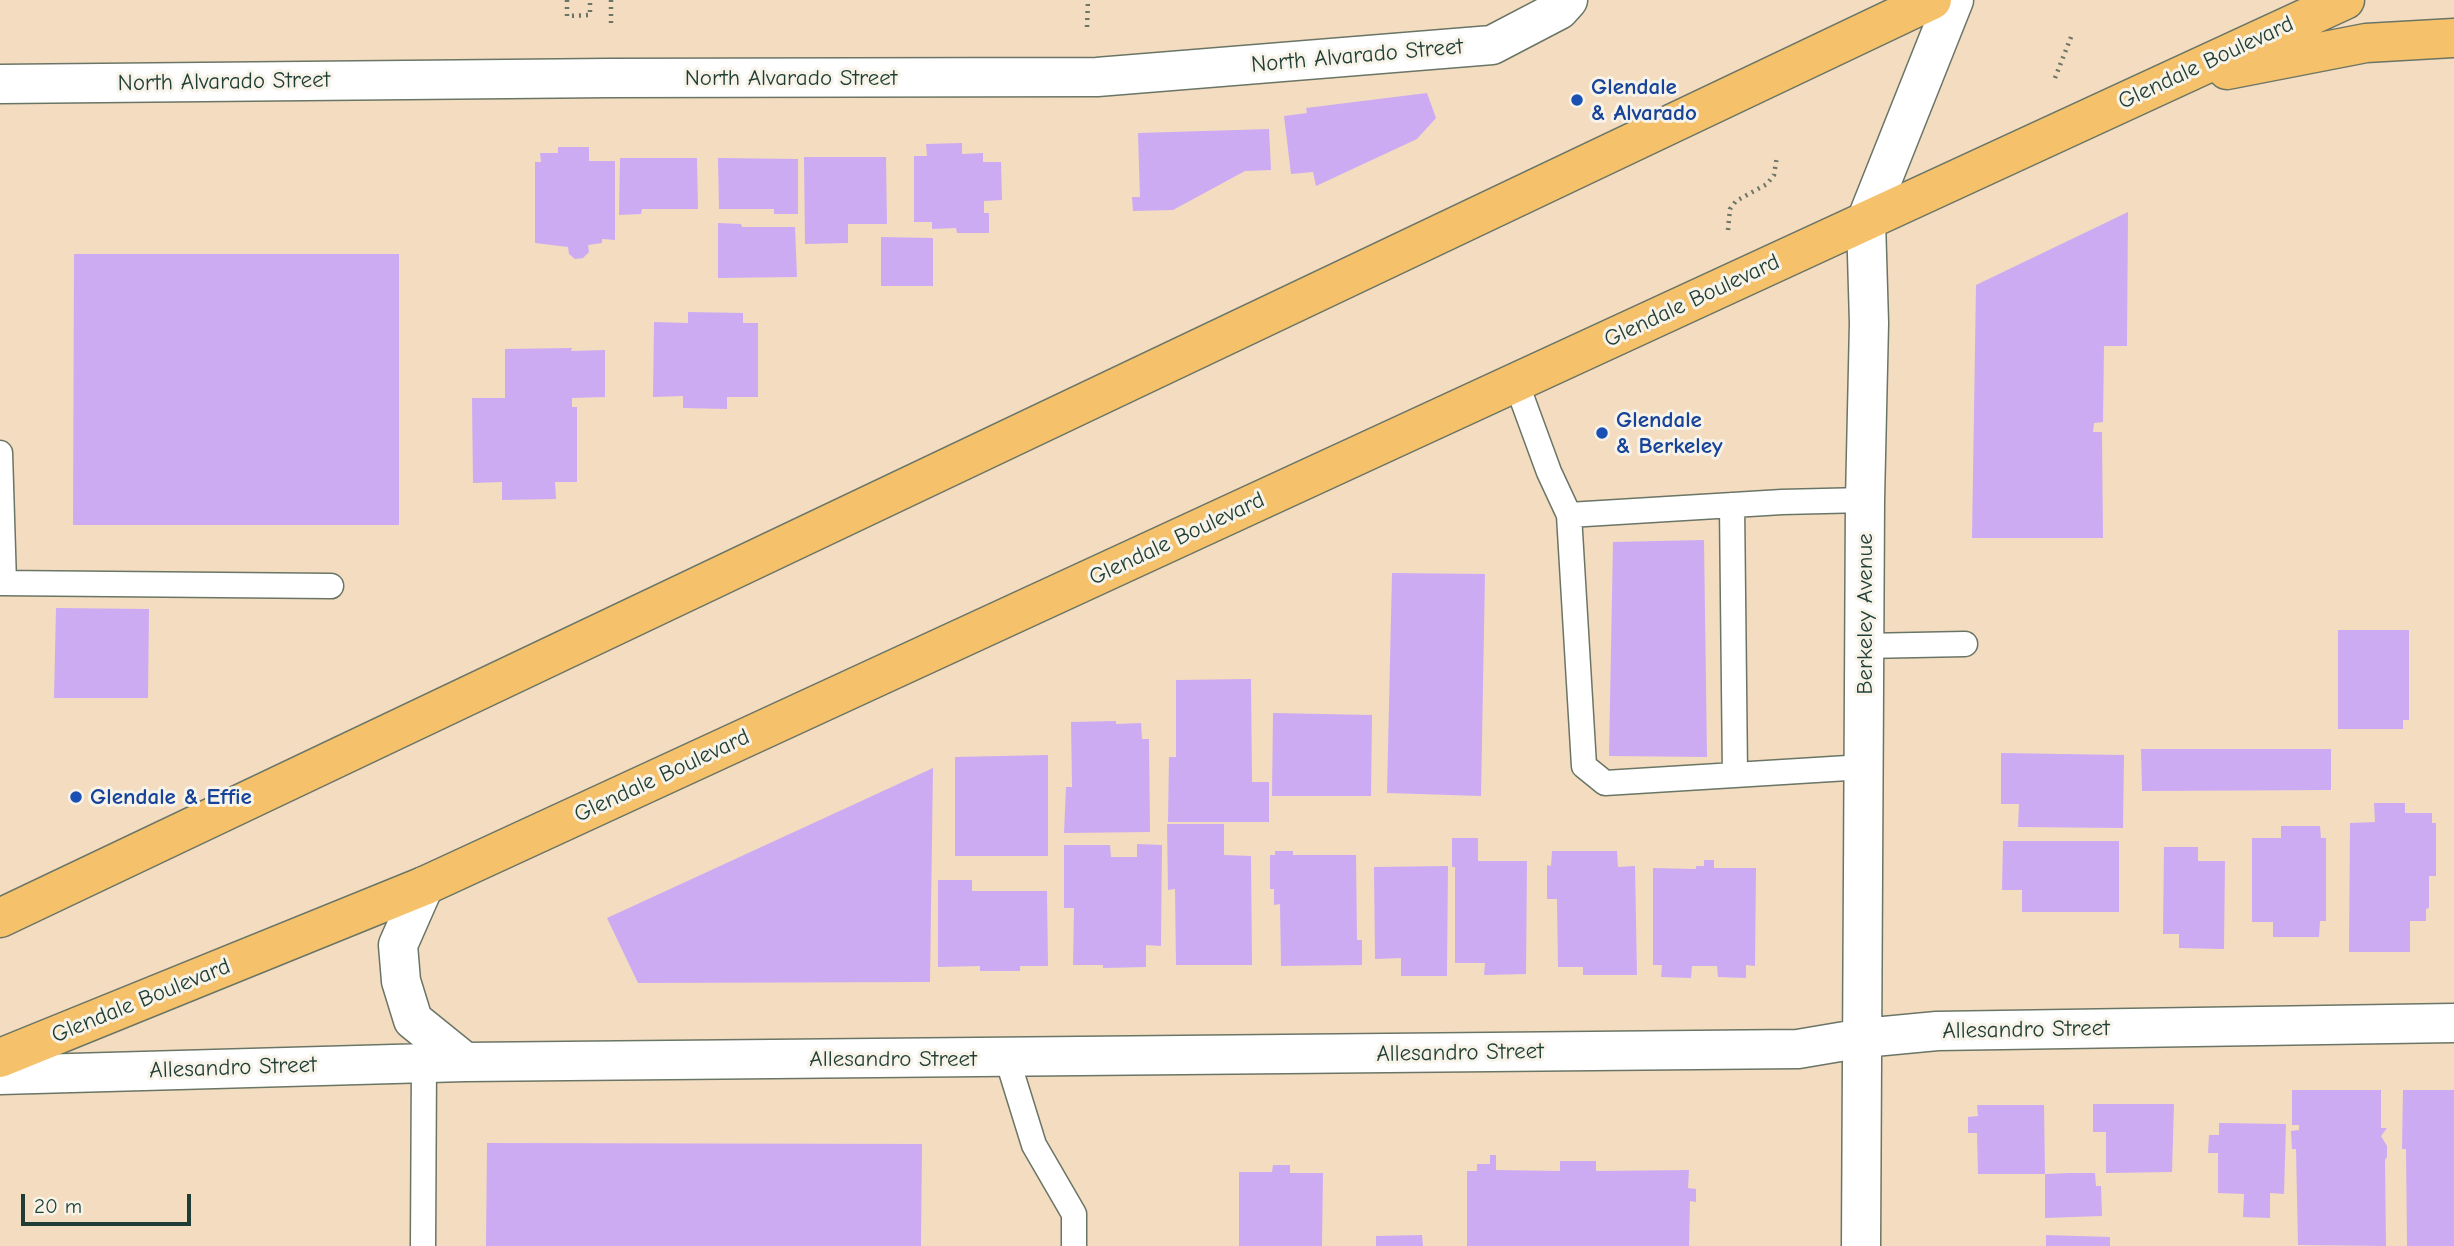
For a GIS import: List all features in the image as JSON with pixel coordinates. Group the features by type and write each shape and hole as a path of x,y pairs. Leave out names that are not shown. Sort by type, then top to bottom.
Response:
{"main road":[{"path":"0,918 1932,0"},
{"name":"Glendale Boulevard","path":"0,1058 424,886 2345,0"},
{"path":"2163,83 2366,43 2454,38"}],"street":[{"name":"North Alvarado Street","path":"0,84 609,78 1097,77 1492,45 1559,10 1568,0"},
{"name":"Berkeley Avenue","path":"1861,1246 1865,500 1869,323 1866,221 1954,0"},
{"path":"424,886 398,945 401,981 413,1020 466,1062"},
{"name":"Allesandro Street","path":"0,1075 466,1062 1798,1049 1863,1038 1937,1031 2454,1023"}],"lane":[{"path":"1516,382 1549,472 1569,515 1584,766 1605,783 1864,767"},
{"path":"0,453 2,583 331,586"},
{"path":"1569,515 1865,500"},
{"path":"1732,505 1735,775"},
{"path":"1864,646 1965,644"},
{"path":"1007,1058 1034,1145 1074,1214 1074,1246"},
{"path":"423,1246 424,1063"}],"path":[{"path":"567,0 567,16 590,15 590,0"},
{"path":"2055,78 2071,37"},
{"path":"1729,234 1727,216 1730,209 1736,201 1766,184 1774,175 1777,156"}],"building":[{"path":"1427,93 1436,118 1417,139 1316,186 1313,172 1291,174 1284,116 1307,113 1306,108"},
{"path":"1269,129 1271,170 1245,171 1173,210 1133,211 1132,197 1140,197 1138,133"},
{"path":"962,143 962,154 983,153 983,162 1001,162 1002,200 984,201 984,213 989,213 989,233 957,233 956,228 932,229 932,222 914,222 914,156 927,156 926,144"},
{"path":"558,147 589,147 589,161 615,161 615,240 602,239 602,243 588,245 589,252 583,258 575,259 569,254 568,247 535,243 535,162 541,162 540,153 558,153"},
{"path":"804,157 886,157 887,224 848,224 848,243 805,244"},
{"path":"620,158 697,158 698,209 642,209 641,214 619,215"},
{"path":"718,158 798,159 798,214 774,214 774,209 719,209"},
{"path":"2128,212 2127,346 2104,346 2103,422 2094,423 2093,432 2102,432 2103,538 1972,538 1976,285"},
{"path":"718,223 741,224 742,227 795,227 797,277 718,278"},
{"path":"881,237 933,238 933,286 881,286"},
{"path":"74,254 399,254 399,525 73,525"},
{"path":"688,312 743,313 743,323 758,323 758,397 727,397 727,409 683,408 683,396 653,397 654,322 688,323"},
{"path":"572,348 571,351 605,350 605,397 572,398 572,407 577,407 577,482 555,482 556,499 502,500 502,482 473,483 472,398 505,398 505,349"},
{"path":"1704,540 1707,757 1609,756 1613,542"},
{"path":"1392,573 1485,574 1481,796 1387,793"},
{"path":"56,608 149,609 148,698 54,698"},
{"path":"2338,630 2409,630 2409,720 2403,720 2403,729 2338,729"},
{"path":"1251,679 1252,782 1269,782 1269,822 1168,822 1169,757 1176,757 1176,680"},
{"path":"1273,713 1372,715 1371,796 1272,796"},
{"path":"1116,721 1116,724 1141,723 1142,739 1149,739 1150,832 1064,833 1066,787 1072,787 1071,722"},
{"path":"2141,749 2331,749 2331,790 2142,791"},
{"path":"2001,753 2124,755 2123,828 2018,827 2019,804 2001,804"},
{"path":"1048,755 1048,856 955,856 955,757"},
{"path":"933,768 930,982 638,983 607,918"},
{"path":"2374,803 2405,803 2405,813 2432,813 2432,823 2436,823 2436,876 2429,876 2429,908 2426,909 2426,921 2410,921 2410,952 2349,952 2350,823 2375,822"},
{"path":"1167,824 1224,824 1224,855 1251,856 1252,965 1176,965 1175,889 1168,890"},
{"path":"2281,826 2320,826 2321,838 2326,838 2326,921 2320,921 2319,937 2273,937 2273,922 2252,922 2252,838 2281,838"},
{"path":"1452,838 1478,838 1478,861 1527,861 1526,974 1484,975 1485,963 1455,963 1455,867 1452,867"},
{"path":"2003,841 2119,841 2119,912 2022,912 2022,890 2002,890"},
{"path":"1137,844 1162,845 1161,946 1146,945 1146,967 1103,968 1103,965 1073,965 1074,908 1064,908 1064,845 1110,845 1111,857 1137,857"},
{"path":"2164,847 2198,847 2198,861 2225,861 2224,949 2179,948 2179,934 2163,934"},
{"path":"1275,851 1293,851 1293,855 1356,855 1357,940 1362,940 1362,965 1281,966 1280,904 1274,905 1274,889 1270,889 1270,855 1275,855"},
{"path":"1552,851 1617,851 1618,867 1635,866 1637,975 1583,975 1583,967 1558,967 1557,899 1547,899 1547,865 1551,866"},
{"path":"1704,860 1714,860 1714,868 1756,868 1755,966 1746,965 1746,978 1718,977 1717,966 1692,966 1691,978 1661,977 1662,965 1653,965 1653,868 1696,869 1696,866 1704,866"},
{"path":"1448,866 1447,976 1401,976 1401,958 1375,959 1374,867"},
{"path":"938,880 972,880 972,891 1047,891 1048,966 1020,966 1020,971 980,971 980,966 938,967"},
{"path":"2292,1090 2381,1090 2381,1128 2387,1128 2381,1136 2387,1146 2386,1246 2298,1245 2296,1149 2292,1149 2291,1131 2299,1130 2299,1125 2292,1125"},
{"path":"2403,1090 2454,1090 2454,1246 2407,1246 2406,1149 2402,1149"},
{"path":"2093,1104 2174,1104 2172,1172 2106,1173 2106,1132 2093,1132"},
{"path":"1977,1105 2044,1105 2045,1174 1978,1174 1977,1133 1968,1133 1968,1117 1978,1116"},
{"path":"2219,1123 2286,1124 2284,1194 2270,1193 2270,1218 2243,1217 2244,1194 2218,1193 2218,1153 2208,1153 2209,1135 2219,1135"},
{"path":"487,1143 922,1144 921,1246 486,1246"},
{"path":"1490,1155 1496,1155 1496,1170 1560,1171 1560,1161 1596,1161 1596,1171 1689,1170 1688,1188 1696,1189 1696,1202 1690,1201 1689,1246 1467,1246 1467,1171 1477,1171 1477,1164 1490,1164"},
{"path":"1273,1165 1290,1165 1290,1173 1323,1173 1322,1246 1239,1246 1239,1172 1272,1172"},
{"path":"2095,1173 2096,1186 2101,1186 2102,1216 2045,1218 2045,1174"},
{"path":"1422,1235 1423,1246 1376,1246 1376,1236"},
{"path":"2046,1235 2110,1237 2110,1246 2046,1246"}],"place":[{"name":"Glendale & Alvarado","path":"1577,100"},
{"name":"Glendale & Berkeley","path":"1602,433"},
{"name":"Glendale & Effie","path":"76,797"}]}
